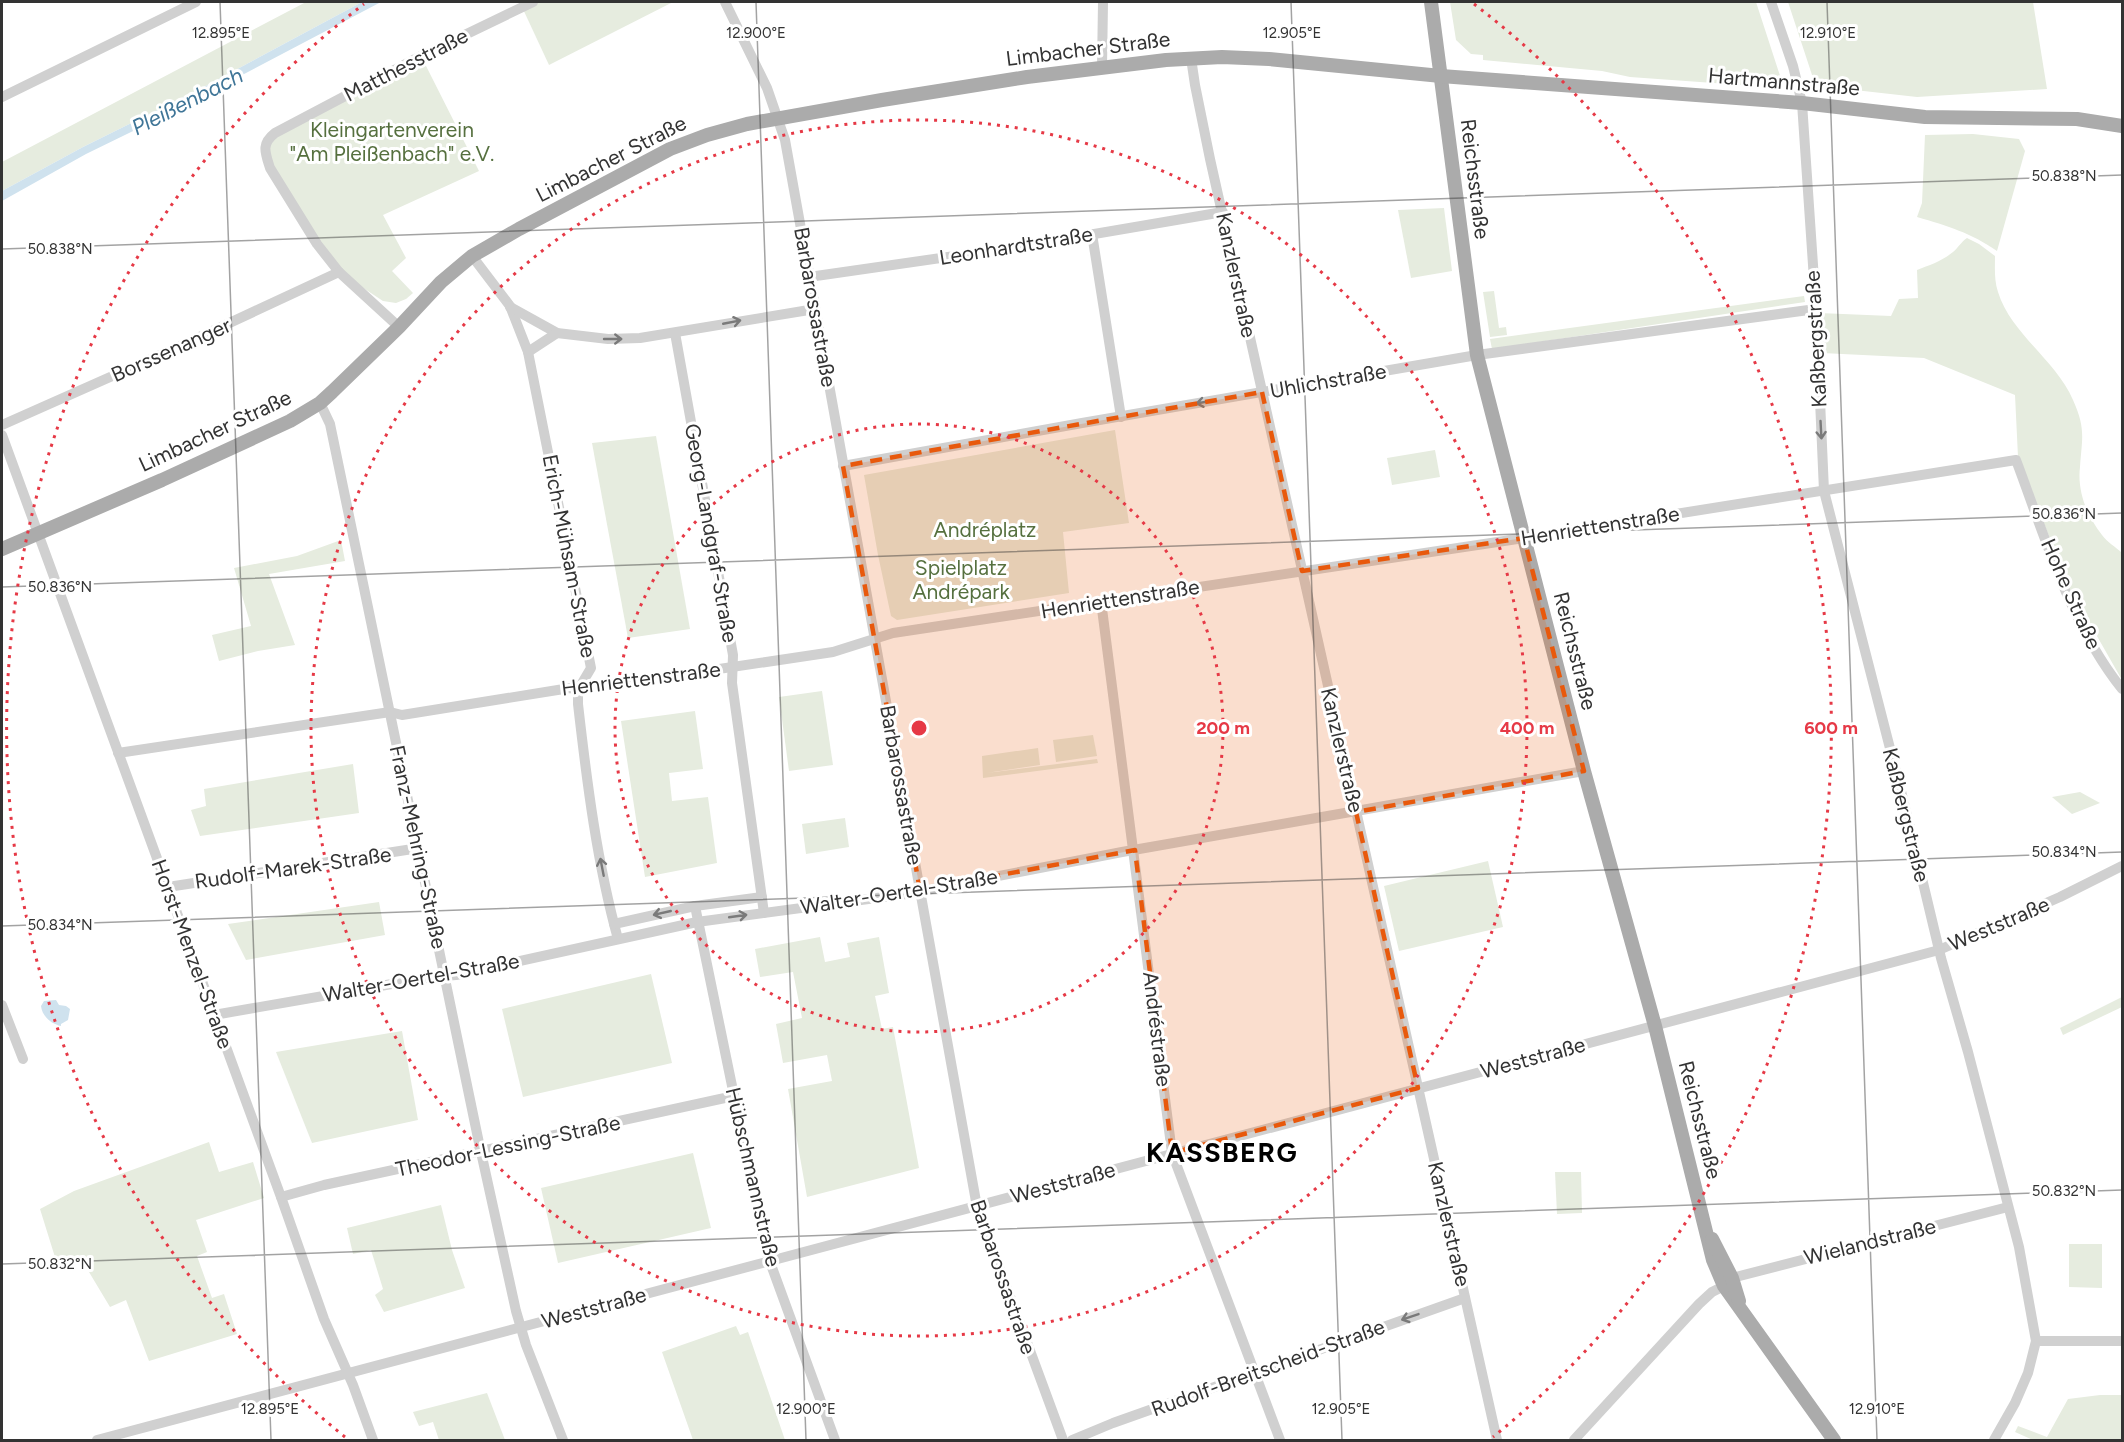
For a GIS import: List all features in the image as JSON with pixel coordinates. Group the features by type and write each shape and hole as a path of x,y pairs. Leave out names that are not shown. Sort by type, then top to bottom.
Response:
{"main road":[{"name":"Reichsstraße","path":"1431,2 1477,355 1584,771 1655,1026 1706,1229 1742,1309 1834,1440"},
{"name":"Limbacher Straße","path":"2,549 39,535 290,421 320,403 399,327 441,282 472,256 670,149 707,135 778,118 916,94 1102,67 1191,58 1269,58 1441,76"},
{"name":"Hartmannstraße","path":"1441,76 1802,103 1925,117 2087,120 2122,126"}],"street":[{"path":"2,97 196,2"},
{"name":"Matthesstraße","path":"399,327 339,272 317,244 273,173 266,156 267,139 421,56 534,2"},
{"name":"Barbarossastraße","path":"725,2 765,83 785,140 976,1207 1063,1440"},
{"path":"1102,67 1103,2"},
{"name":"Kaßbergstraße","path":"1771,2 1802,103 1824,491 1939,950 2019,1247 2036,1341 2028,1373 2015,1403 1994,1440"},
{"name":"Kanzlerstraße","path":"1191,58 1262,392 1497,1440"},
{"name":"Leonhardtstraße","path":"809,277 1002,249 1223,212"},
{"path":"1092,234 1121,417"},
{"name":"Erich-Mühsam-Straße","path":"472,256 510,306 528,352 591,668 578,690 591,808 618,939"},
{"name":"Borssenanger","path":"2,425 339,272"},
{"path":"510,306 557,333 608,339 640,338 675,333 815,309"},
{"name":"Uhlichstraße","path":"843,466 1477,355 1815,309"},
{"path":"528,352 557,333"},
{"name":"Georg-Landgraf-Straße","path":"675,333 733,656 732,682 765,913"},
{"name":"Franz-Mehring-Straße","path":"320,403 330,424 482,1153 521,1328 563,1440"},
{"path":"2,435 39,535"},
{"name":"Henriettenstraße","path":"118,753 390,712 402,715 570,688 578,690 833,652 893,633 1524,538 2016,460"},
{"name":"Hohe Straße","path":"2016,460 2063,588 2105,667 2122,689"},
{"name":"Horst-Menzel-Straße","path":"39,535 324,1319 373,1440"},
{"name":"Andréstraße","path":"1101,602 1172,1153 1280,1440"},
{"name":"Walter-Oertel-Straße","path":"214,1015 489,968 698,922 854,902 1584,771"},
{"name":"Rudolf-Marek-Straße","path":"168,887 419,848"},
{"name":"Weststraße","path":"98,1440 1939,950 2060,897 2122,866"},
{"path":"614,924 695,906 762,897"},
{"name":"Hübschmannstraße","path":"695,906 769,1261 836,1440"},
{"path":"2,1005 23,1059"},
{"name":"Theodor-Lessing-Straße","path":"281,1197 324,1185 482,1153 734,1096"},
{"name":"Wielandstraße","path":"1728,1282 2008,1207"},
{"path":"1574,1440 1699,1304 1728,1282"},
{"name":"Rudolf-Breitscheid-Straße","path":"1072,1440 1113,1423 1465,1298"},
{"path":"2036,1341 2122,1341"}],"highlighted area":[{"path":"1262,392 1302,571 1524,538 1584,771 1356,812 1418,1088 1172,1153 1135,850 920,890 843,466"}],"green space":[{"path":"306,2 362,2 2,191 2,162"},
{"path":"534,2 673,2 549,65 522,7"},
{"path":"1450,2 1756,2 1784,88 1630,77 1602,71 1483,60 1483,55 1471,54 1456,40"},
{"path":"1788,2 2033,2 2047,89 1917,97 1819,86 1814,81"},
{"name":"Kleingartenverein \"Am Pleißenbach\" e.V.","path":"421,56 479,171 383,215 406,258 392,271 413,293 396,303 383,301 339,272 276,179 267,139"},
{"path":"1973,134 2019,139 2025,151 1997,251 1978,239 1917,217 1922,203 1925,135"},
{"path":"1444,208 1452,271 1411,278 1398,210"},
{"path":"1967,238 1995,256 1996,283 2004,307 2023,334 2056,372 2077,410 2082,434 2079,476 2084,503 2102,535 2122,553 2122,680 2069,587 2018,457 2015,395 1924,358 1822,353 1819,313 1891,316 1899,299 1918,298 1917,270 1945,258"},
{"path":"1494,291 1499,328 1506,327 1507,335 1490,337 1483,292"},
{"path":"1804,296 1805,302 1492,349 1490,339"},
{"name":"Andréplatz","path":"1115,430 1129,523 1063,532 1069,593 897,620 891,616 864,475"},
{"path":"656,436 690,629 628,638 592,443"},
{"path":"1435,450 1440,477 1392,485 1387,458"},
{"path":"341,540 345,561 269,574 295,645 219,661 212,635 251,626 234,568 297,556"},
{"path":"822,691 833,765 789,771 779,697"},
{"path":"695,711 703,769 669,773 672,801 708,797 717,863 645,877 621,721"},
{"path":"1093,735 1097,756 1056,762 1053,740"},
{"path":"1038,748 1040,765 986,773 1097,759 1098,763 983,778 982,756"},
{"path":"353,764 359,813 200,836 191,810 206,806 204,789"},
{"path":"2080,792 2100,803 2072,814 2052,797"},
{"path":"845,818 849,847 806,854 802,824"},
{"path":"1488,861 1503,927 1399,951 1384,886"},
{"path":"379,902 385,935 246,960 228,924"},
{"path":"820,937 825,962 850,957 847,943 879,937 889,993 875,996 882,1029 893,1027 919,1168 807,1197 788,1089 832,1081 827,1055 783,1063 776,1024 802,1018 793,972 760,977 755,949"},
{"path":"651,974 672,1063 523,1097 502,1009"},
{"path":"2122,997 2122,1007 2063,1035 2060,1028"},
{"path":"402,1031 418,1120 312,1143 276,1052"},
{"path":"209,1142 219,1172 253,1162 264,1198 196,1220 207,1252 197,1256 212,1298 224,1294 237,1334 149,1361 126,1300 110,1307 83,1262 59,1270 40,1209 74,1191"},
{"path":"693,1153 711,1228 558,1263 541,1188"},
{"path":"1555,1172 1581,1172 1582,1213 1557,1214"},
{"path":"441,1205 452,1250 465,1288 384,1312 375,1295 383,1289 371,1250 353,1254 347,1228"},
{"path":"2069,1244 2102,1244 2102,1288 2069,1287"},
{"path":"736,1326 740,1335 748,1332 785,1440 693,1440 662,1352"},
{"path":"487,1393 505,1440 439,1440 433,1422 419,1426 413,1412"},
{"path":"2122,1395 2122,1440 2033,1440 2015,1432 2018,1426 2047,1437 2068,1399"}],"water":[{"name":"Pleißenbach","path":"362,2 381,2 170,113 86,154 2,201 2,191"},
{"path":"56,1000 59,1005 70,1009 68,1020 61,1026 48,1019 41,1006 44,1001"}],"district":[{"name":"KASSBERG","path":"1222,1153"}],"park label":[{"name":"Spielplatz Andrépark","path":"961,580"}]}
